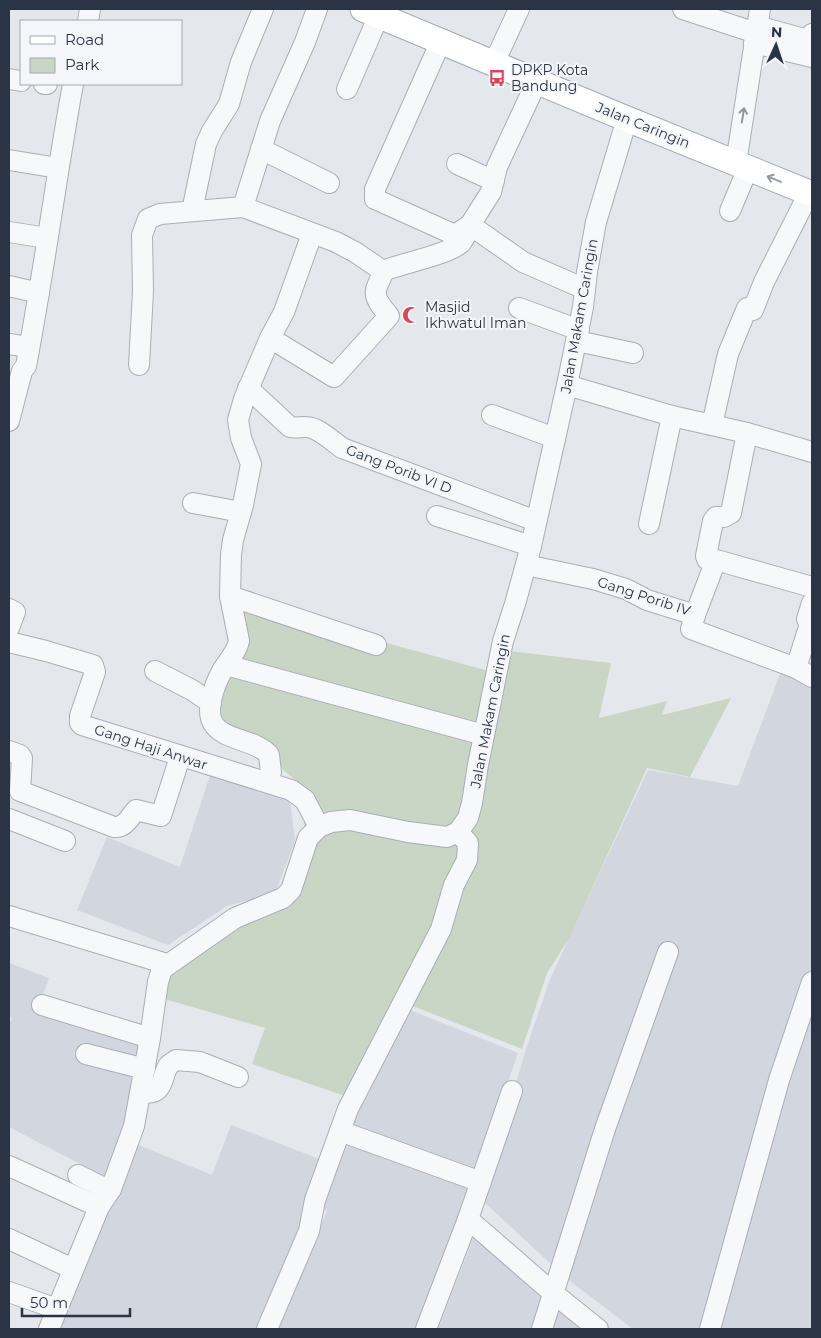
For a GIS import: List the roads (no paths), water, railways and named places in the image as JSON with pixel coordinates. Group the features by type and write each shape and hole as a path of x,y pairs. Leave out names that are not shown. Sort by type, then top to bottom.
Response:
{"main road":[{"name":"Jalan Caringin","path":"371,12 811,194"}],"street":[{"path":"192,211 206,144 229,104 241,62 264,9"},
{"path":"243,207 270,120 318,9"},
{"path":"494,63 519,9"},
{"path":"683,9 755,22 804,39 809,38 812,34"},
{"path":"346,90 371,12"},
{"path":"755,22 812,57"},
{"path":"730,211 742,166 755,22"},
{"path":"441,41 378,182 375,190 375,199 455,235 470,225"},
{"path":"383,271 438,254 459,244 464,239 470,225 491,192 497,166 537,81"},
{"path":"9,421 13,391 26,366 73,85"},
{"name":"Jalan Makam Caringin","path":"458,832 468,818 472,802 503,641 516,604 531,546 578,336 596,222 627,119"},
{"path":"261,149 329,183"},
{"path":"9,160 58,168"},
{"path":"457,164 494,182"},
{"path":"712,425 728,354 738,327 747,308 752,310 764,282 811,194"},
{"path":"139,365 142,242 144,227 152,216 243,207 342,246 383,271"},
{"path":"470,225 523,262 586,289"},
{"path":"9,232 47,238"},
{"path":"268,782 271,772 269,755 261,748 221,731 213,725 210,718 211,703 215,688 238,646 240,637 230,596 231,555 251,464 241,438 238,420 248,388 270,338 284,312 312,234"},
{"path":"270,338 334,377 389,316 377,298 376,291 383,271"},
{"path":"9,286 39,293"},
{"path":"519,308 578,336 633,353"},
{"path":"9,344 29,347"},
{"path":"567,385 672,416 747,433 812,452"},
{"name":"Gang Porib VI D","path":"248,388 290,427 314,429 342,448 536,521"},
{"path":"492,415 555,438"},
{"path":"649,524 672,416"},
{"path":"747,433 731,514 716,518 713,521 707,559 715,562 718,560 812,587"},
{"path":"193,503 241,512"},
{"path":"437,516 531,546"},
{"name":"Gang Porib IV","path":"526,565 626,589 647,600 695,615 715,562"},
{"path":"230,596 376,645"},
{"path":"695,615 692,630 804,672 811,624 807,619 812,603"},
{"path":"9,609 15,612 9,628"},
{"name":"Gang Haji Anwar","path":"9,642 93,665 95,672 80,716 80,723 82,725 291,790 305,800 319,827"},
{"path":"226,665 484,735"},
{"path":"155,671 192,690 211,703"},
{"path":"9,751 20,755 22,758 20,791 114,827 120,827 126,823 136,810 161,816 180,757"},
{"path":"9,819 65,841"},
{"path":"49,1329 99,1207 111,1189 134,1126 148,1054 157,990 164,966 236,918 283,898 291,890 308,838 319,827 331,822 350,820 447,837 458,832 468,843 467,860 454,885 441,929 372,1062 340,1130 315,1200 309,1231 267,1329"},
{"path":"9,916 52,932 64,932 87,937 164,966"},
{"path":"542,1329 605,1129 668,952"},
{"path":"710,1329 779,1080 812,982"},
{"path":"42,1005 148,1054"},
{"path":"86,1054 148,1054"},
{"path":"141,1092 154,1091 163,1083 168,1066 176,1060 200,1062 238,1077"},
{"path":"426,1329 468,1219 512,1091"},
{"path":"340,1130 481,1182"},
{"path":"9,1166 99,1207"},
{"path":"78,1175 100,1186 111,1189"},
{"path":"468,1219 553,1293 598,1329"},
{"path":"9,1239 73,1269"},
{"path":"9,1292 57,1309"}],"place":[{"name":"DPKP Kota Bandung","path":"497,78"},
{"name":"Masjid Ikhwatul Iman","path":"411,315"}]}
